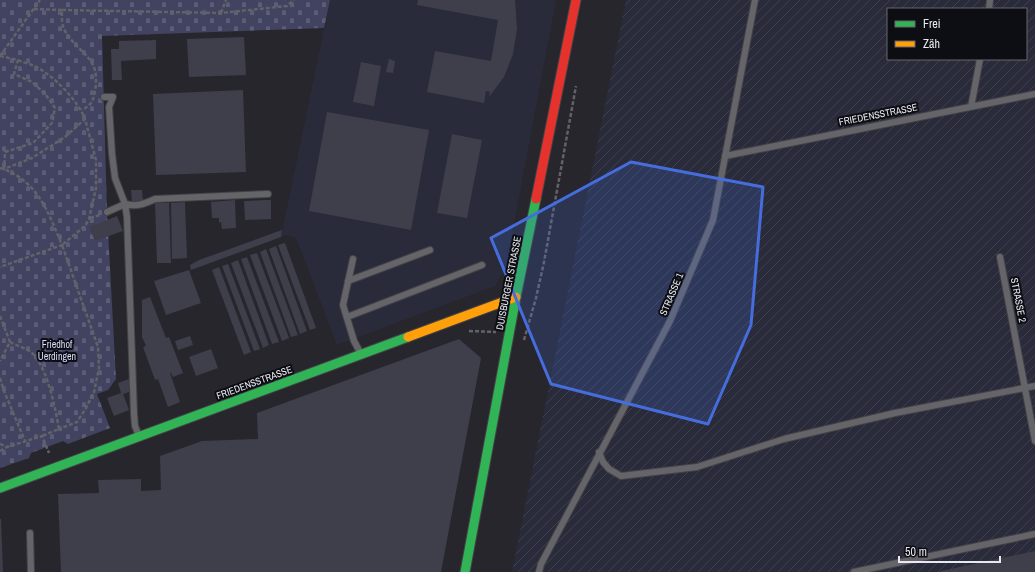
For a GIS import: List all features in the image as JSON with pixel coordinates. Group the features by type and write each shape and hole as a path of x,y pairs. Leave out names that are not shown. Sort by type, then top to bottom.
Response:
{"main road":[{"name":"DUISBURGER STRASSE","path":"465,572 516,297 552,125 576,0"},
{"name":"FRIEDENSSTRASSE","path":"0,488 516,297"}],"lane":[{"name":"STRASSE 1","path":"539,572 541,564 670,322 713,220 755,0"},
{"path":"971,107 980,60"},
{"name":"FRIEDENSSTRASSE","path":"725,156 1035,94"},
{"path":"104,97 113,97 109,107 112,154 115,178 125,204 127,217 134,414 135,426 139,436"},
{"path":"108,212 125,204 140,206 155,199 268,194"},
{"path":"348,281 430,250"},
{"name":"STRASSE 2","path":"1000,257 1035,441"},
{"path":"353,259 343,305 354,341 361,354"},
{"path":"347,317 482,265"},
{"path":"600,452 603,462 609,469 621,476 697,467 784,439 895,413 1035,386"},
{"path":"30,533 31,572"},
{"path":"854,572 1035,534"}],"path":[{"path":"0,268 62,245 85,226 89,219 96,188 96,160 82,110 55,81 38,68 18,60 0,56 40,0"},
{"path":"221,13 226,0"},
{"path":"34,9 221,13 287,6 294,0"},
{"path":"62,10 62,19 65,30 89,57 96,70 94,97 90,106 82,110"},
{"path":"4,169 5,152 33,143 52,123 55,108 46,95 32,82 14,74 18,60"},
{"path":"525,338 544,262 576,84"},
{"path":"4,169 32,158 65,137 85,119"},
{"path":"0,168 23,179 36,192 46,208 62,245 98,347 100,368 94,392 77,422 42,436 8,447 0,452"},
{"path":"0,316 10,342 31,352 38,361 54,401 59,429"},
{"path":"0,361 10,342"},
{"path":"0,378 25,441"},
{"path":"42,436 49,453"},
{"path":"0,444 8,447"}],"highlighted area":[{"path":"631,162 763,187 751,325 708,424 551,384 491,238"}],"shaded area":[{"path":"330,0 556,0 506,267 495,286 337,345 296,238 286,235 281,237"},
{"path":"626,0 1035,0 1035,572 512,572"}],"green space":[{"name":"Friedhof Uerdingen","path":"0,0 330,0 324,28 102,36 107,212 116,379 108,390 97,394 110,428 68,444 63,441 31,453 29,458 0,468"}],"building":[{"path":"418,0 515,0 517,29 513,54 504,77 489,97 490,92 486,91 484,103 427,92 435,51 491,61 498,20 417,5"},
{"path":"244,37 246,75 189,77 187,39"},
{"path":"156,40 156,59 121,61 122,80 112,80 111,49 119,49 119,41"},
{"path":"389,59 395,61 393,73 386,72"},
{"path":"361,62 381,66 374,106 353,102"},
{"path":"243,90 246,172 156,175 153,94"},
{"path":"327,112 429,130 411,230 309,211"},
{"path":"452,134 482,140 467,218 437,213"},
{"path":"131,190 142,190 143,200 132,202"},
{"path":"235,200 236,228 222,229 221,222 219,223 219,218 212,218 211,202"},
{"path":"271,200 271,219 245,220 244,201"},
{"path":"185,202 187,258 172,259 171,203"},
{"path":"155,203 169,203 171,263 157,263"},
{"path":"117,216 123,231 95,241 89,227 93,225 93,222 95,225"},
{"path":"282,230 281,237 191,270 190,265 199,260"},
{"path":"285,243 316,328 310,330 278,245"},
{"path":"276,246 307,331 300,334 269,249"},
{"path":"266,249 298,335 291,337 260,252"},
{"path":"257,253 289,338 282,341 250,255"},
{"path":"247,257 279,342 272,344 241,259"},
{"path":"238,260 269,345 263,348 231,263"},
{"path":"228,264 260,349 254,351 222,266"},
{"path":"219,267 251,352 244,355 212,270"},
{"path":"189,270 201,303 166,315 154,281"},
{"path":"150,297 166,338 169,337 183,373 173,377 170,373 180,402 168,407 158,379 155,380 143,347 146,346 142,337 142,300"},
{"path":"190,336 193,345 178,350 175,341"},
{"path":"459,339 481,358 441,572 61,572 58,494 99,493 98,480 141,479 141,491 161,490 160,456 202,441 258,439 257,413"},
{"path":"211,349 218,368 196,376 189,357"},
{"path":"129,379 129,392 123,394 129,410 114,416 107,398 121,393 118,383"},
{"path":"1,519 3,572 0,572"},
{"path":"1035,551 1035,572 941,572 941,571"}],"traffic: fast":[{"path":"465,572 516,297 536,199"},
{"path":"0,488 408,337"}],"traffic: slow":[{"path":"408,337 516,297"}],"traffic: jam":[{"path":"536,199 576,0"}]}
